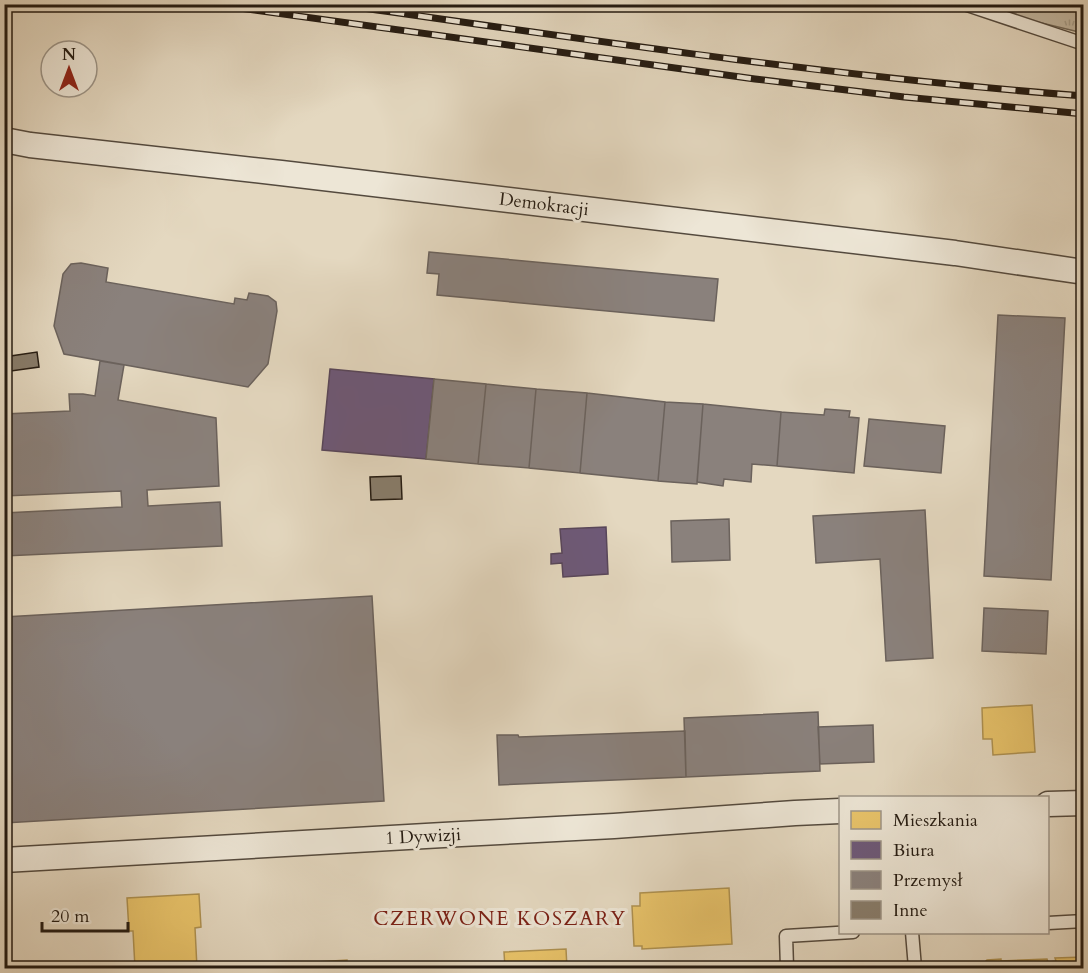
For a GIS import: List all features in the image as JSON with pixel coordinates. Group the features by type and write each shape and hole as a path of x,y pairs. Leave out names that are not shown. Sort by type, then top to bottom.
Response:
{"street":[{"name":"Demokracji","path":"4,140 30,145 955,253 1083,272"},
{"path":"1049,804 1083,803"},
{"name":"1 Dywizji","path":"4,860 839,811"}],"lane":[{"path":"964,4 1083,44"},
{"path":"1049,923 1083,921"},
{"path":"787,969 786,936 839,934"},
{"path":"912,934 915,969"}],"green space":[{"path":"968,5 1083,5 1083,33"}],"building: Mieszkania":[{"path":"1032,705 1035,752 993,755 992,739 983,739 982,708"},
{"path":"729,888 732,944 642,949 642,946 634,946 632,906 640,906 640,893"},
{"path":"199,894 201,927 195,928 197,968 135,968 133,931 129,931 127,898"},
{"path":"566,949 567,968 505,968 504,952"},
{"path":"1084,957 1084,968 946,968 946,964 968,962 968,965 983,964 987,960 1047,959 1048,962 1056,961 1055,958"},
{"path":"347,960 347,968 286,968 285,964"}],"building: Biura":[{"path":"330,369 434,379 426,459 322,450"},
{"path":"606,527 608,574 563,577 562,563 551,564 551,554 562,553 560,529"}],"building: Przemysł":[{"path":"429,252 718,279 714,321 437,295 439,274 427,273"},
{"path":"81,263 108,268 106,282 234,304 235,298 247,300 249,293 268,296 276,302 277,311 268,364 248,387 64,354 54,326 63,274 71,264"},
{"path":"998,315 1065,318 1051,580 984,576"},
{"path":"100,361 124,365 118,400 216,418 219,486 147,490 148,506 220,502 222,546 4,556 4,513 122,507 121,491 4,496 4,414 70,411 69,394 95,396"},
{"path":"434,379 486,384 478,464 426,459"},
{"path":"486,384 536,389 529,468 478,464"},
{"path":"536,389 587,393 580,473 529,468"},
{"path":"587,393 665,402 658,481 580,473"},
{"path":"665,402 703,404 697,484 658,481"},
{"path":"703,404 781,412 777,466 752,464 751,482 724,479 723,486 697,482"},
{"path":"825,409 850,411 849,417 859,418 854,473 777,466 781,412 824,415"},
{"path":"869,419 945,426 941,473 864,466"},
{"path":"925,510 933,658 886,661 880,559 816,563 813,516"},
{"path":"729,519 730,560 672,562 671,521"},
{"path":"372,596 384,801 4,823 4,617"},
{"path":"984,608 1048,611 1046,654 982,651"},
{"path":"818,712 820,771 686,777 684,718"},
{"path":"873,725 874,762 820,764 818,727"},
{"path":"685,731 686,777 499,785 497,735 518,735 519,737"}],"building: Inne":[{"path":"37,352 39,367 4,372 4,357"},
{"path":"401,476 402,499 371,500 370,477"}],"railway":[{"path":"210,4 755,79 904,97 1084,114"},
{"path":"335,4 802,68 1084,96"}],"district":[{"name":"CZERWONE KOSZARY","path":"500,918"}]}
